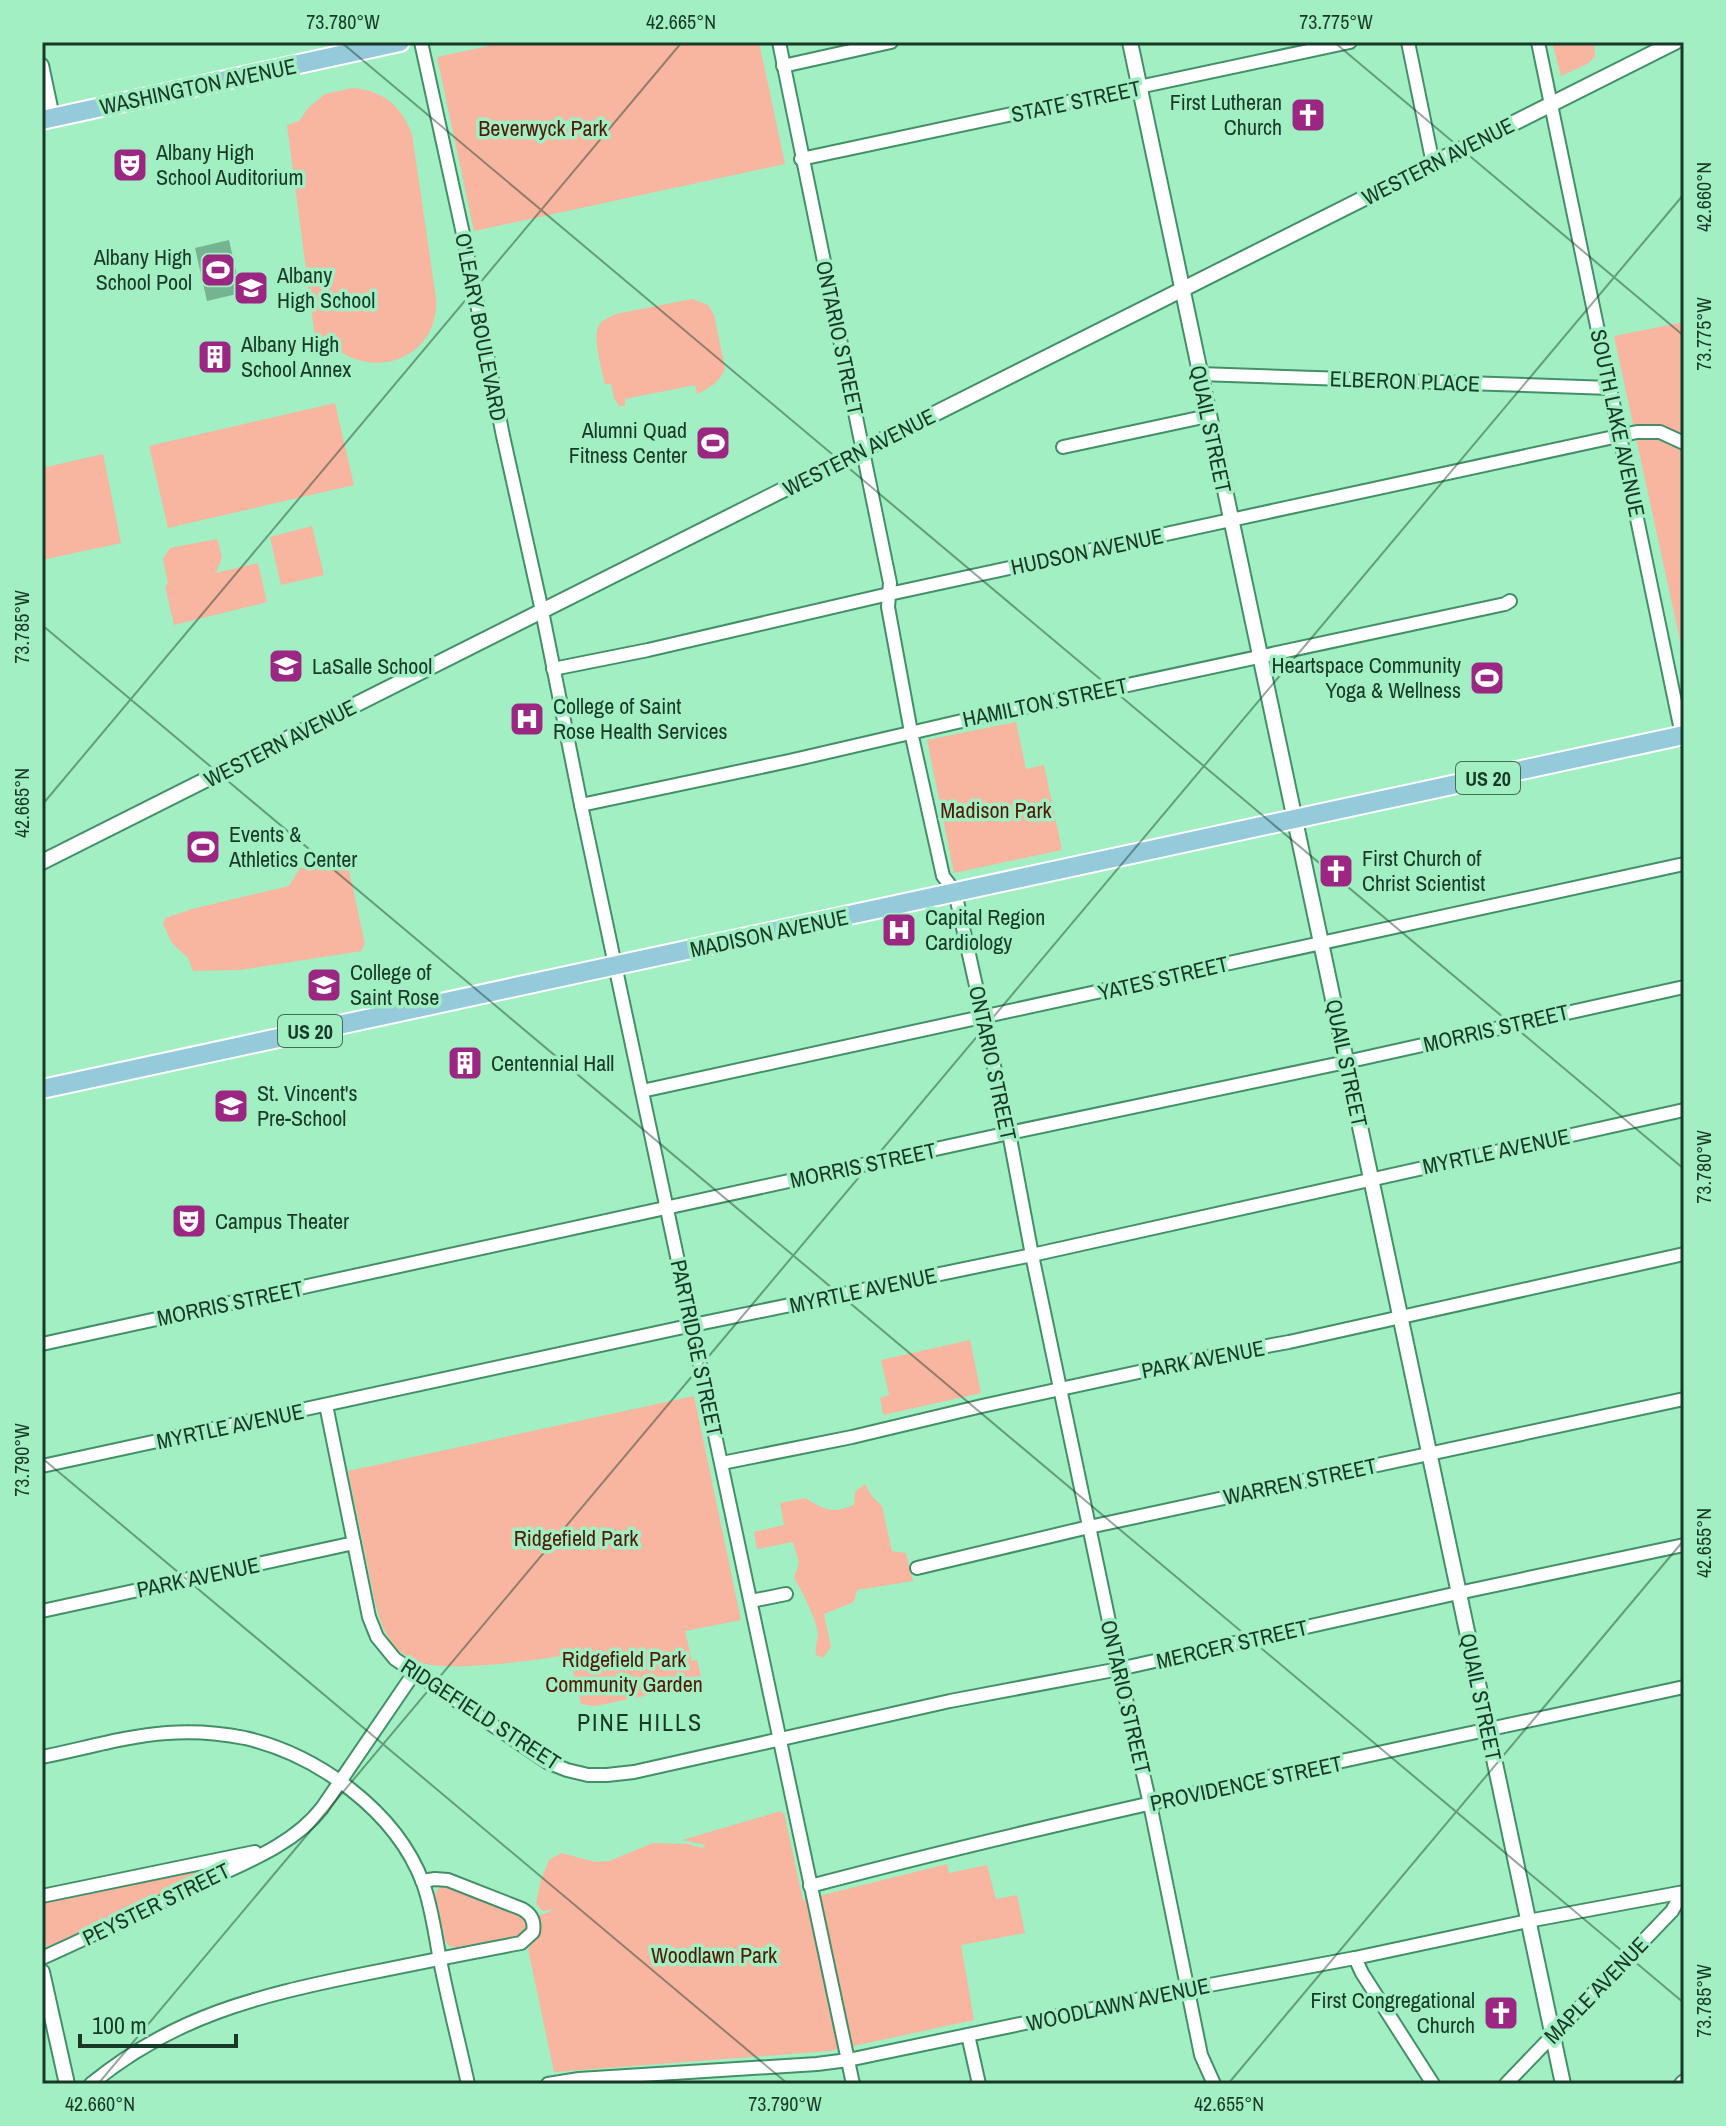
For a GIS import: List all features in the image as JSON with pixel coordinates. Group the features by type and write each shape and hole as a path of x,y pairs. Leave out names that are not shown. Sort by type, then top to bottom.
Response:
{"main road":[{"name":"WASHINGTON AVENUE","path":"48,118 400,42"},
{"name":"MADISON AVENUE","path":"42,1089 1684,738"}],"street":[{"name":"O'LEARY BOULEVARD","path":"421,42 542,611"},
{"name":"ONTARIO STREET","path":"779,42 890,583 888,607 911,732 943,876 955,892 984,1018 1201,2055 1214,2084"},
{"path":"783,66 891,42"},
{"name":"QUAIL STREET","path":"1130,42 1563,2084"},
{"name":"STATE STREET","path":"801,159 1350,42"},
{"path":"1408,42 1433,164"},
{"name":"SOUTH LAKE AVENUE","path":"1538,42 1684,738"},
{"name":"WESTERN AVENUE","path":"42,862 1675,42"},
{"path":"42,65 48,118"},
{"name":"ELBERON PLACE","path":"1199,374 1611,388"},
{"path":"1063,447 1208,416"},
{"name":"HUDSON AVENUE","path":"553,669 1621,436 1660,432 1684,443"},
{"name":"HAMILTON STREET","path":"581,805 1510,601"},
{"name":"PARTRIDGE STREET","path":"542,611 853,2084"},
{"name":"YATES STREET","path":"642,1091 1684,864"},
{"name":"MORRIS STREET","path":"42,1344 1684,987"},
{"name":"MYRTLE AVENUE","path":"42,1466 1032,1255 1684,1110"},
{"name":"PARK AVENUE","path":"722,1463 1684,1254"},
{"name":"WARREN STREET","path":"917,1568 1089,1527 1684,1399"},
{"name":"RIDGEFIELD STREET","path":"326,1405 374,1631 390,1654 414,1673 535,1755 578,1774 598,1776 634,1772 780,1738"},
{"name":"PARK AVENUE","path":"42,1611 354,1543"},
{"name":"MERCER STREET","path":"780,1738 1119,1669 1684,1545"},
{"path":"751,1601 786,1594"},
{"name":"PEYSTER STREET","path":"42,1958 292,1838 308,1825 340,1782 414,1673"},
{"name":"PROVIDENCE STREET","path":"810,1886 1150,1804 1684,1687"},
{"path":"42,1757 138,1737 168,1733 214,1734 263,1743 300,1759 340,1782 392,1832 409,1855 422,1881 435,1927 468,2084"},
{"name":"PEYSTER STREET","path":"42,1896 270,1849"},
{"path":"91,2084 179,2027 249,2000 521,1943 531,1935 534,1923 529,1913 522,1909 452,1882 439,1879 422,1881"},
{"name":"WOODLAWN AVENUE","path":"548,2084 587,2079 692,2078 848,2060 1528,1921 1683,1893"},
{"name":"MAPLE AVENUE","path":"1506,2084 1672,1911 1683,1893"},
{"path":"1355,1958 1433,2084"},
{"path":"42,1972 67,2084"},
{"path":"968,2035 979,2084"}],"green space":[{"name":"Beverwyck Park","path":"507,42 759,42 785,164 474,231 437,57"},
{"path":"1552,42 1594,42 1595,57 1561,76"},
{"path":"352,88 373,92 390,101 412,134 436,298 435,315 422,343 411,353 382,363 350,357 330,343 316,345 287,125 299,121 309,107 325,94"},
{"path":"692,299 708,305 714,315 725,368 721,377 697,394 695,385 625,399 625,406 619,406 611,384 605,384 597,345 599,325 616,314"},
{"path":"1684,322 1684,659 1614,336"},
{"path":"335,403 354,485 168,528 149,446"},
{"path":"103,454 121,543 42,560 42,468"},
{"path":"312,526 324,575 281,585 270,537"},
{"path":"217,539 222,557 216,573 258,563 267,602 174,625 165,586 168,584 163,559 170,548"},
{"name":"Madison Park","path":"1016,722 1026,769 1044,765 1062,850 954,873 927,740"},
{"path":"343,859 348,866 365,944 362,951 240,970 193,971 188,958 172,943 163,924 165,918 192,909 289,886 300,868"},
{"path":"970,1340 981,1393 883,1415 880,1398 889,1395 881,1360"},
{"name":"Ridgefield Park","path":"694,1396 741,1620 685,1631 692,1661 697,1660 703,1684 595,1706 581,1704 569,1655 490,1665 448,1666 415,1661 395,1647 377,1608 348,1471"},
{"path":"865,1484 882,1506 892,1551 906,1553 913,1581 857,1590 854,1602 824,1614 831,1647 823,1658 816,1655 816,1623 794,1578 799,1563 793,1542 757,1549 754,1532 784,1525 780,1503 805,1498 823,1508 839,1509 854,1505 855,1492"},
{"name":"Woodlawn Park","path":"781,1811 784,1813 803,1900 947,1864 949,1873 987,1865 996,1899 1017,1895 1025,1933 961,1945 974,2020 830,2051 554,2072 528,1949 536,1938 539,1916 555,1909 542,1911 536,1904 549,1860 561,1853 596,1862 609,1861 653,1843 688,1844 702,1848 706,1845 682,1840"},
{"path":"213,1867 212,1872 49,1948 46,1946 42,1902"},
{"path":"445,1885 521,1914 527,1922 526,1928 515,1938 457,1948 449,1946 435,1894 440,1886"}],"shaded area":[{"name":"Albany High School Pool","path":"229,240 241,293 207,301 195,248"}],"place":[{"name":"First Lutheran Church","path":"1308,115"},
{"name":"Albany High School Auditorium","path":"130,165"},
{"name":"Albany High School Pool","path":"218,270"},
{"name":"Albany High School","path":"251,288"},
{"name":"Albany High School Annex","path":"215,357"},
{"name":"Alumni Quad Fitness Center","path":"713,443"},
{"name":"LaSalle School","path":"286,666"},
{"name":"Heartspace Community Yoga & Wellness","path":"1487,678"},
{"name":"College of Saint Rose Health Services","path":"527,719"},
{"name":"Events & Athletics Center","path":"203,847"},
{"name":"First Church of Christ Scientist","path":"1336,871"},
{"name":"Capital Region Cardiology","path":"899,930"},
{"name":"College of Saint Rose","path":"324,985"},
{"name":"Centennial Hall","path":"465,1063"},
{"name":"St. Vincent's Pre-School","path":"231,1106"},
{"name":"Campus Theater","path":"189,1221"},
{"name":"First Congregational Church","path":"1501,2013"}],"district":[{"name":"PINE HILLS","path":"640,1722"}],"park label":[{"name":"Ridgefield Park Community Garden","path":"624,1672"}]}
